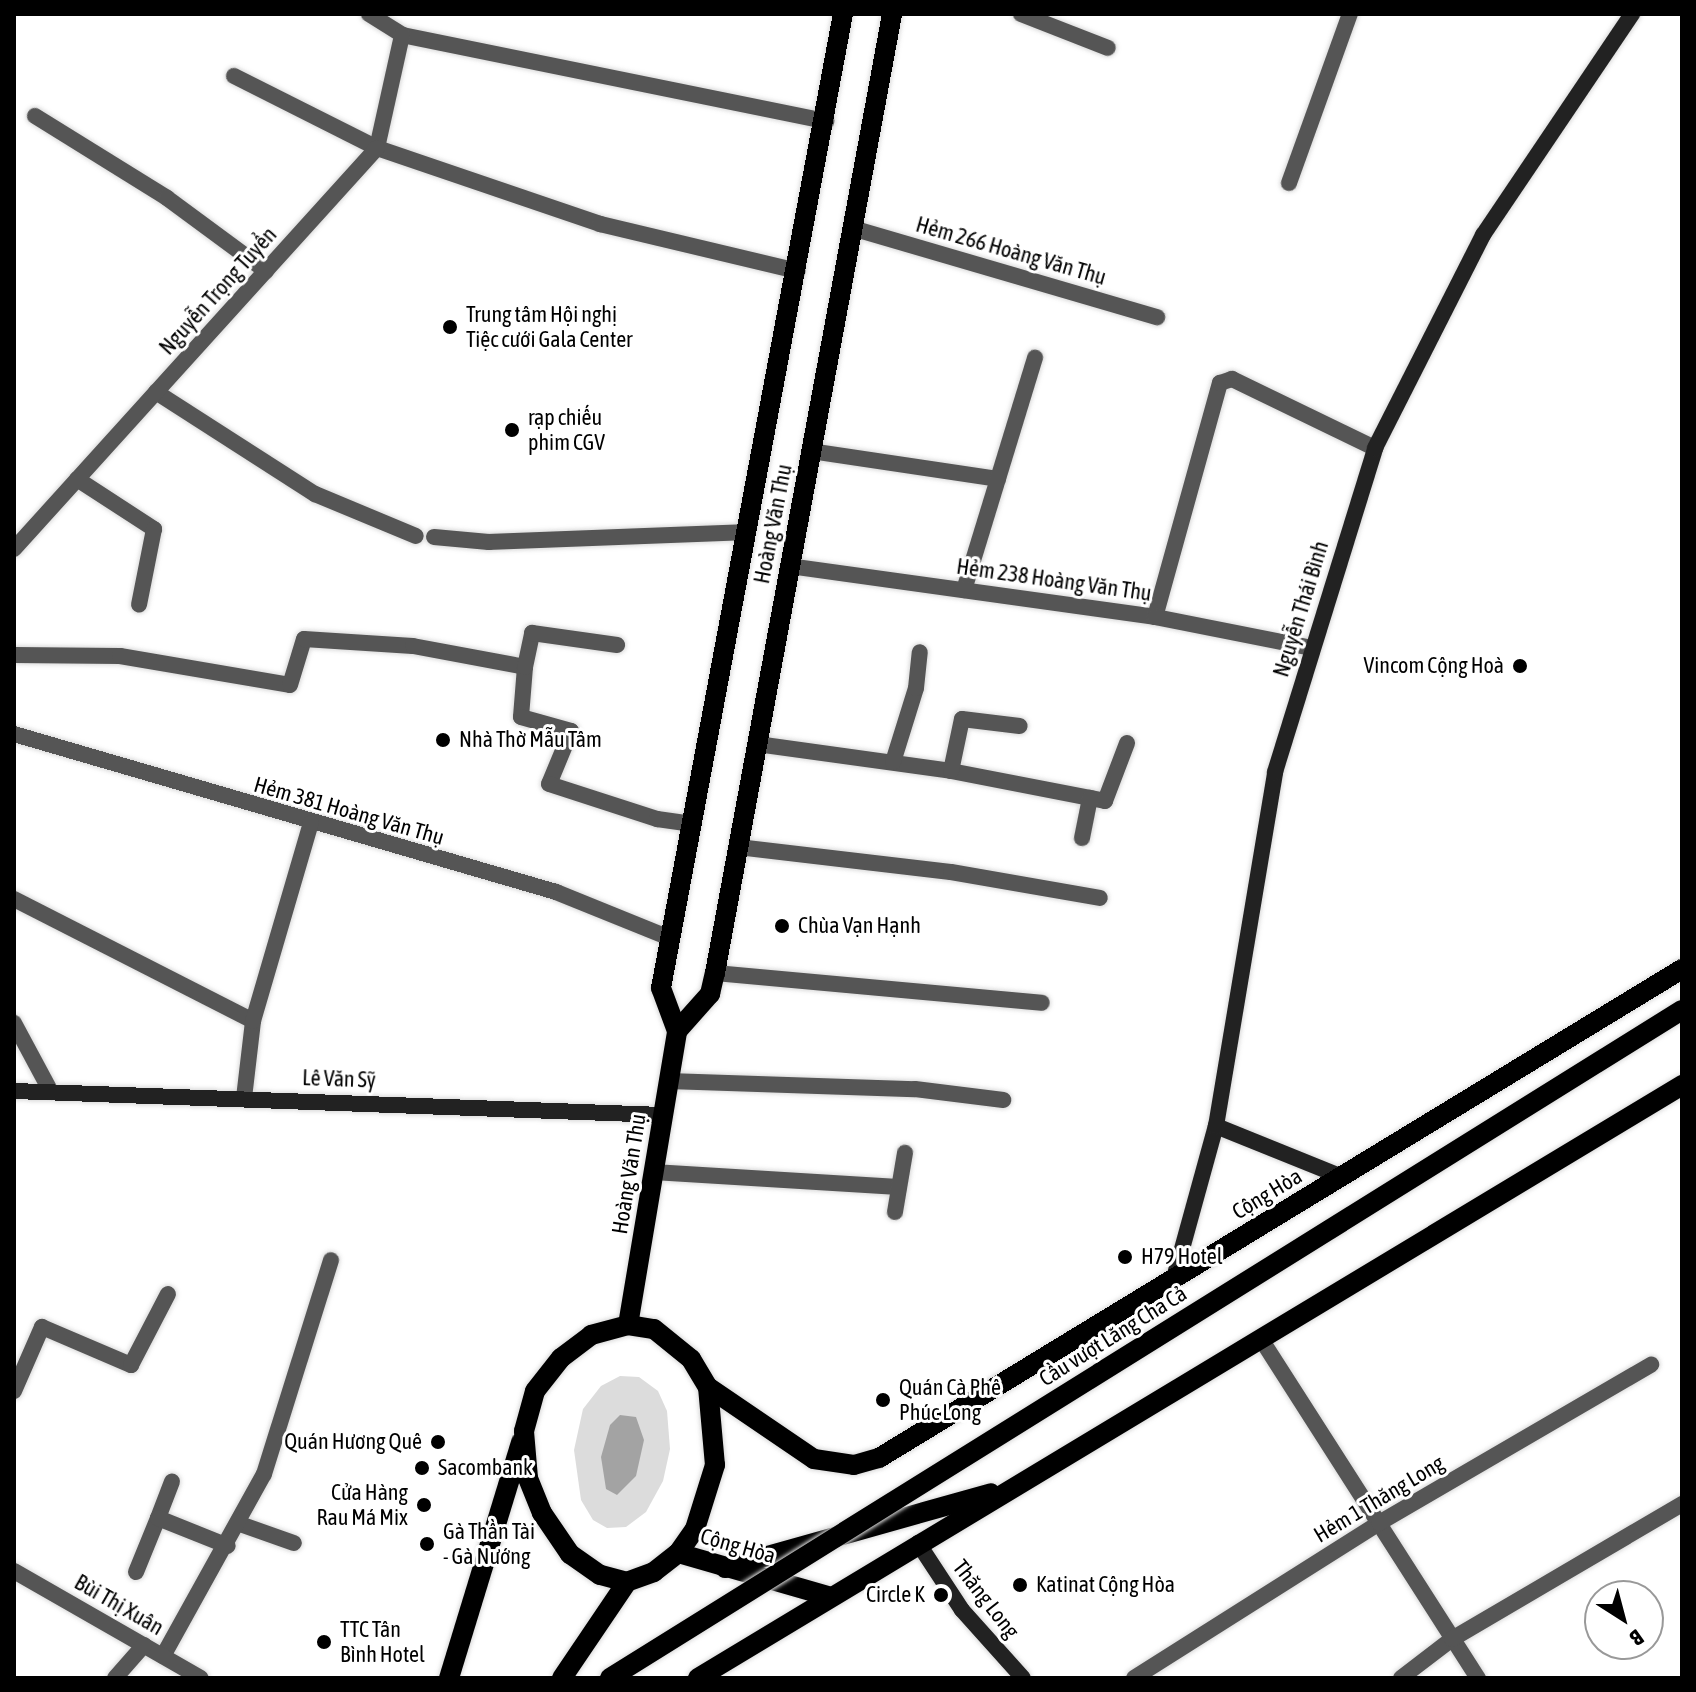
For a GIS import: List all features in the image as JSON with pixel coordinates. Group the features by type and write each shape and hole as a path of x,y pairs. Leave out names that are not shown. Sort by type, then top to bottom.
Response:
{"main road":[{"name":"Hoàng Văn Thụ","path":"628,1325 677,1031 661,988 826,121 843,14"},
{"name":"Hoàng Văn Thụ","path":"677,1031 710,994 715,973 892,14"},
{"name":"Cộng Hòa","path":"708,1387 814,1459 839,1465 867,1462 1682,969"},
{"name":"Cầu vượt Lăng Cha Cả","path":"610,1678 1682,1010"},
{"path":"698,1678 1682,1085"},
{"path":"449,1678 535,1391 561,1358 591,1335 628,1325 654,1329 672,1341 708,1387 715,1465 695,1529 678,1553 654,1572 627,1582 600,1575 570,1554 542,1513 528,1478 524,1431"},
{"path":"725,1568 1019,1485"},
{"name":"Cộng Hòa","path":"678,1553 831,1597"},
{"path":"562,1678 627,1582"}],"street":[{"path":"369,14 402,35 826,121"},
{"path":"1021,14 1108,48"},
{"path":"1289,183 1350,14"},
{"name":"Nguyễn Thái Bình","path":"1174,1278 1216,1126 1240,1004 1268,806 1311,648 1375,448 1483,235 1632,14"},
{"name":"Nguyễn Trọng Tuyển","path":"14,549 377,148 402,35"},
{"path":"234,76 377,148 600,224 797,271"},
{"path":"35,116 167,198 266,271"},
{"name":"Hẻm 266 Hoàng Văn Thụ","path":"852,228 1157,317"},
{"path":"964,590 1035,358"},
{"path":"1155,617 1220,383 1232,379 1375,448"},
{"path":"156,392 315,494 416,536"},
{"path":"811,451 998,479"},
{"path":"77,479 154,529 139,605"},
{"path":"434,537 489,542 748,532"},
{"name":"Hẻm 238 Hoàng Văn Thụ","path":"789,566 1155,617 1311,648"},
{"path":"617,645 532,633 525,667 521,717 571,731 549,784 657,819 691,824"},
{"path":"14,655 133,657 290,685 304,639 413,646 525,667"},
{"path":"893,762 916,688 920,652"},
{"path":"951,771 962,719 1020,726"},
{"name":"Hẻm 381 Hoàng Văn Thụ","path":"14,734 556,892 670,938"},
{"path":"757,744 951,771 1105,801 1127,743"},
{"path":"1082,838 1090,798"},
{"path":"244,1098 253,1021 311,823"},
{"path":"738,847 951,872 1100,898"},
{"path":"14,899 253,1021"},
{"path":"715,973 1042,1003"},
{"path":"14,1023 51,1092"},
{"path":"668,1081 915,1089 1003,1100"},
{"name":"Lê Văn Sỹ","path":"14,1091 663,1115"},
{"path":"1216,1126 1342,1177"},
{"path":"895,1212 905,1153"},
{"path":"653,1172 899,1187"},
{"path":"163,1656 228,1546 264,1474 331,1260"},
{"path":"14,1391 42,1327 131,1365 168,1294"},
{"path":"1261,1339 1478,1678"},
{"name":"Hẻm 1 Thăng Long","path":"1134,1678 1379,1523 1651,1365"},
{"path":"136,1572 172,1482"},
{"path":"1401,1678 1452,1639 1682,1504"},
{"path":"158,1518 228,1546"},
{"path":"240,1524 294,1543"},
{"name":"Thăng Long","path":"918,1543 962,1610 1023,1678"},
{"name":"Bùi Thị Xuân","path":"14,1571 201,1678"},
{"path":"115,1678 144,1645"}],"shaded area":[{"path":"620,1376 639,1377 658,1391 667,1411 670,1449 663,1481 646,1512 626,1527 607,1528 593,1520 581,1500 574,1450 583,1409 601,1386"},
{"path":"620,1415 636,1417 644,1440 636,1476 617,1495 606,1489 601,1457 610,1425"}],"place":[{"name":"Trung tâm Hội nghị Tiệc cưới Gala Center","path":"450,327"},
{"name":"rạp chiếu phim CGV","path":"512,430"},
{"name":"Vincom Cộng Hoà","path":"1520,666"},
{"name":"Nhà Thờ Mẫu Tâm","path":"443,740"},
{"name":"Chùa Vạn Hạnh","path":"782,926"},
{"name":"H79 Hotel","path":"1125,1257"},
{"name":"Quán Cà Phê Phúc Long","path":"883,1400"},
{"name":"Quán Hương Quê","path":"438,1442"},
{"name":"Sacombank","path":"422,1468"},
{"name":"Cửa Hàng Rau Má Mix","path":"424,1505"},
{"name":"Gà Thần Tài - Gà Nướng","path":"427,1544"},
{"name":"Katinat Cộng Hòa","path":"1020,1585"},
{"name":"Circle K","path":"941,1595"},
{"name":"TTC Tân Bình Hotel","path":"324,1642"}]}
